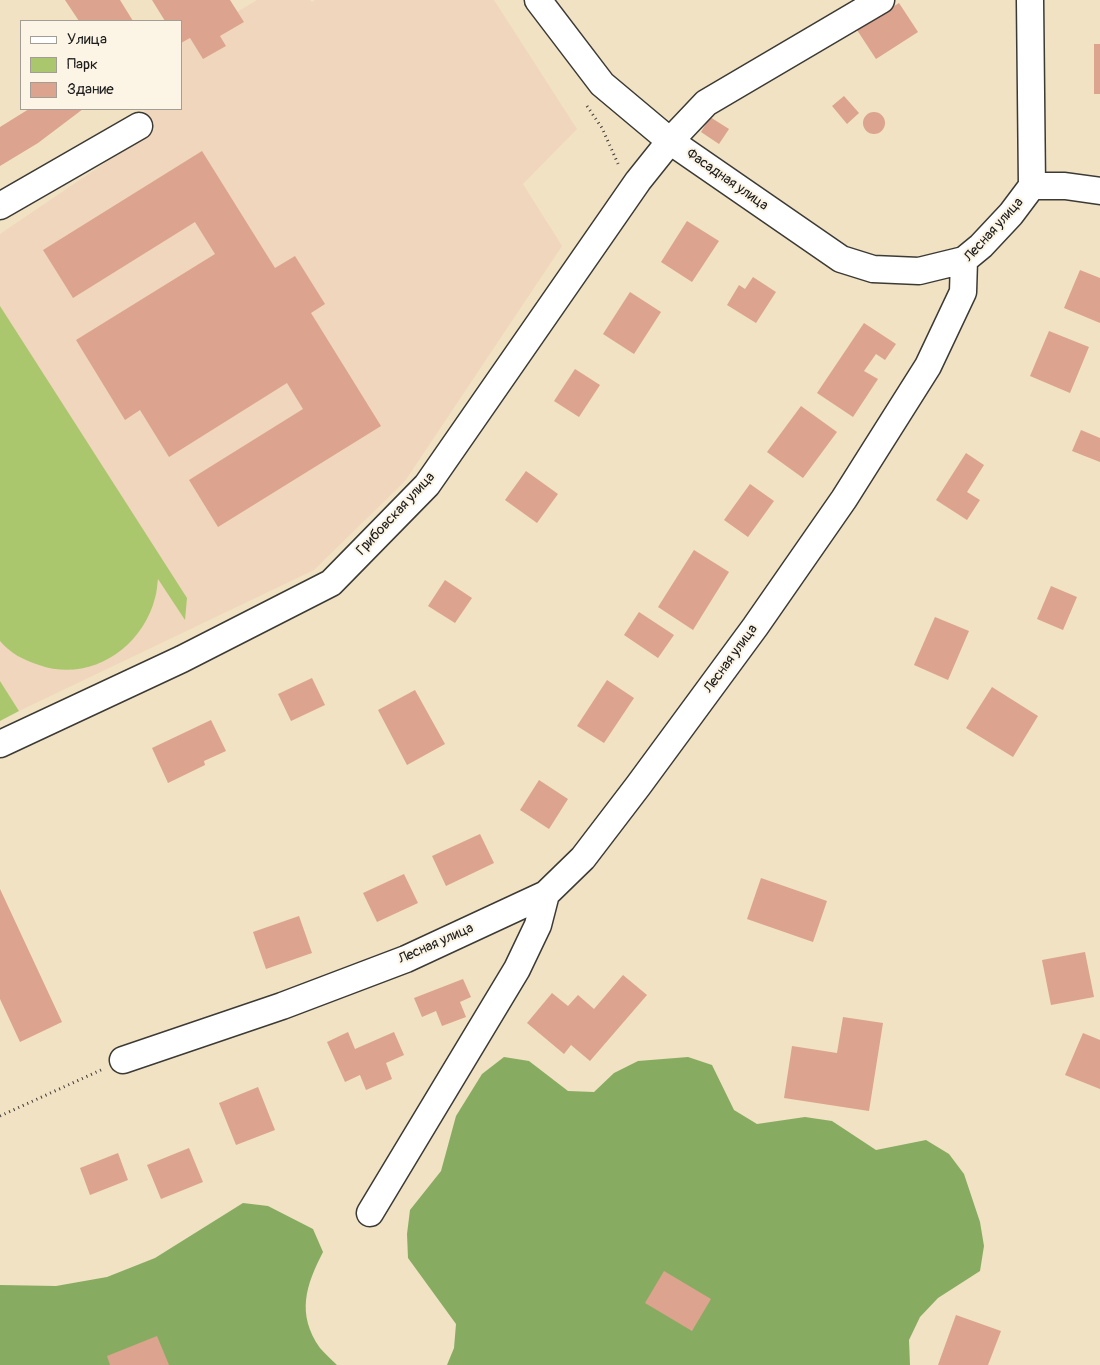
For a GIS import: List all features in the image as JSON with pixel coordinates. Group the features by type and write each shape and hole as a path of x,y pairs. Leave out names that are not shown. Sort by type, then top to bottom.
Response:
{"street":[{"name":"Фасадная улица","path":"538,0 602,84 670,140 841,259 873,269 919,271 964,260"},
{"name":"Грибовская улица","path":"0,744 182,659 331,583 427,485 638,181 670,140 706,103 881,0"},
{"name":"Лесная улица","path":"122,1060 282,1006 406,959 546,894 583,858 755,627 844,499 928,366 963,292 964,260 981,246 1011,214 1032,186 1030,0"},
{"path":"0,206 139,126"},
{"path":"1032,186 1065,186 1100,190"},
{"path":"370,1213 516,969 538,925 546,894"}],"path":[{"path":"0,1116 122,1060"}],"shaded area":[{"path":"257,0 310,0 312,2 315,0 494,0 577,129 523,184 562,246 405,481 314,570 19,711 0,681 0,234 155,129 144,110 182,110 182,42 190,38 203,58 226,46 220,36 244,22 237,12"}],"green space":[{"path":"0,306 187,598 185,620 158,579 156,596 148,616 138,633 126,646 111,657 94,665 76,669 58,669 39,665 17,656 0,641"},
{"path":"0,681 19,711 0,721"},
{"path":"504,1057 529,1061 568,1091 594,1092 614,1073 638,1061 688,1057 712,1065 734,1110 757,1124 805,1117 832,1121 876,1150 926,1140 949,1154 964,1174 980,1222 984,1246 980,1271 938,1298 920,1317 909,1340 910,1365 447,1365 454,1348 456,1324 408,1258 407,1234 410,1210 441,1171 456,1116 482,1074"},
{"path":"243,1203 268,1206 313,1229 323,1252 308,1288 306,1311 308,1323 320,1348 337,1365 0,1365 0,1285 56,1286 107,1277 155,1258"}],"building":[{"path":"65,0 120,0 132,20 78,20"},
{"path":"152,0 230,0 244,22 220,36 226,46 203,59 190,38 182,42 182,20 164,20"},
{"path":"899,3 918,32 876,59 857,30"},
{"path":"1094,44 1100,44 1100,94 1094,94"},
{"path":"844,96 859,113 847,124 832,106"},
{"path":"27,110 82,110 38,143 0,166 0,127"},
{"path":"870,112 878,112 885,119 885,127 878,134 870,134 863,127 863,119"},
{"path":"710,117 729,129 719,144 701,132"},
{"path":"202,151 275,268 295,256 325,304 311,313 381,426 218,527 189,480 303,409 287,383 169,457 140,410 125,420 76,340 215,254 195,222 73,298 43,250"},
{"path":"687,221 719,241 692,282 661,262"},
{"path":"1080,270 1100,278 1100,323 1064,308"},
{"path":"753,277 776,292 756,323 727,305 739,285 745,289"},
{"path":"630,292 661,312 634,354 603,334"},
{"path":"864,323 896,344 885,360 876,354 864,371 878,379 853,417 817,393"},
{"path":"1049,331 1089,347 1070,393 1030,376"},
{"path":"575,369 600,385 579,417 554,401"},
{"path":"801,406 837,432 803,478 767,452"},
{"path":"1081,430 1100,438 1100,462 1072,451"},
{"path":"966,453 984,465 967,492 980,500 967,520 936,500"},
{"path":"526,471 558,494 537,523 505,500"},
{"path":"750,484 774,501 748,537 724,520"},
{"path":"694,550 729,572 693,630 658,607"},
{"path":"445,580 472,598 455,623 428,606"},
{"path":"1051,586 1077,597 1063,630 1037,619"},
{"path":"639,612 674,635 658,658 624,635"},
{"path":"935,617 969,631 948,680 914,665"},
{"path":"312,678 325,705 291,721 278,694"},
{"path":"607,680 634,698 604,743 577,726"},
{"path":"992,687 1038,716 1013,757 966,728"},
{"path":"415,690 445,744 407,765 378,710"},
{"path":"211,720 226,751 204,761 205,765 168,783 152,748"},
{"path":"539,780 568,799 549,829 520,810"},
{"path":"480,834 494,863 446,886 432,856"},
{"path":"404,874 418,903 377,922 363,893"},
{"path":"761,878 827,901 813,942 747,919"},
{"path":"0,889 62,1022 20,1042 0,999"},
{"path":"299,916 312,953 266,969 253,932"},
{"path":"1085,952 1094,997 1051,1005 1042,960"},
{"path":"623,975 647,995 590,1061 571,1045 564,1054 527,1023 552,993 568,1006 578,995 594,1009"},
{"path":"463,979 471,997 460,1002 466,1017 442,1026 436,1011 422,1017 414,998"},
{"path":"843,1017 883,1023 869,1111 784,1098 792,1046 837,1053"},
{"path":"348,1032 355,1049 394,1032 404,1055 386,1063 392,1079 366,1090 360,1075 345,1082 327,1042"},
{"path":"1083,1033 1100,1040 1100,1089 1065,1075"},
{"path":"258,1087 275,1130 236,1145 219,1103"},
{"path":"189,1148 203,1182 161,1199 147,1165"},
{"path":"118,1153 128,1180 90,1195 80,1168"},
{"path":"664,1271 711,1299 692,1331 645,1303"},
{"path":"956,1315 1001,1331 988,1365 938,1365"},
{"path":"157,1336 169,1365 110,1365 107,1356"}]}
